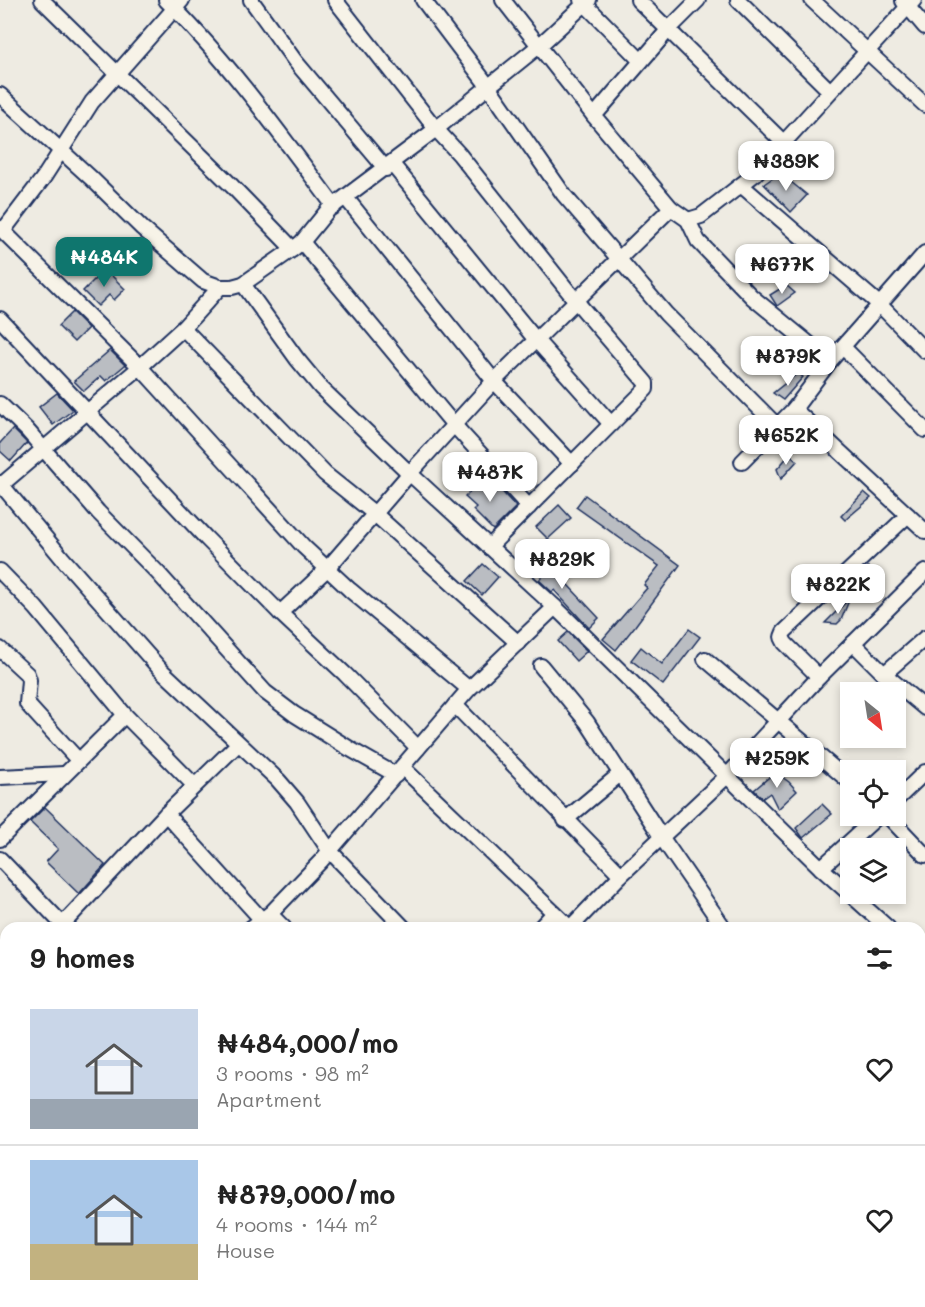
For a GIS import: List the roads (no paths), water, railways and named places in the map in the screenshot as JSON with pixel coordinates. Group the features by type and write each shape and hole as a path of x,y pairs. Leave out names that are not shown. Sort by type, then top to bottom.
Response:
{"street":[{"path":"42,0 298,245 454,425 529,507"},
{"path":"251,0 295,61 389,166 536,340 611,424"},
{"path":"335,0 436,129 646,383 646,389 489,547"},
{"path":"423,0 488,86 564,195 666,314 777,426"},
{"path":"503,0 594,116 671,208 688,220 698,241 752,297 830,361"},
{"path":"638,0 784,142"},
{"path":"594,116 669,29 698,0"},
{"path":"738,0 830,91"},
{"path":"812,0 925,105"},
{"path":"0,95 142,228 203,281 220,287 232,287 243,284 298,245 334,206 389,166 540,45 584,1 641,61"},
{"path":"688,220 701,216 755,174 908,2 925,27"},
{"path":"334,206 265,113 175,3 92,102 44,177 2,230 140,367 304,547 350,590 469,689"},
{"path":"741,185 879,304 925,351"},
{"path":"346,198 494,381 572,464"},
{"path":"280,613 327,569 494,381 671,208"},
{"path":"742,462 794,409 830,361 925,254"},
{"path":"243,284 297,359 321,388 555,607 726,777 881,922"},
{"path":"220,287 183,328 140,367 0,484 160,669 278,780 297,802 329,850 398,922"},
{"path":"0,319 280,613 345,674 418,748"},
{"path":"183,328 325,474 375,514 518,643"},
{"path":"843,347 925,430"},
{"path":"0,404 44,448 98,512 158,573 265,692 294,714 350,749 399,771 564,922"},
{"path":"794,409 925,531"},
{"path":"819,677 785,643 782,637 784,632 908,515"},
{"path":"0,571 36,608 125,715 194,786"},
{"path":"576,922 621,875 726,777 819,677 925,572"},
{"path":"166,814 261,921 329,850 469,689 555,607"},
{"path":"884,674 925,638"},
{"path":"853,643 884,674 925,708"},
{"path":"0,649 27,674 30,680 27,704 78,760"},
{"path":"705,659 840,773"},
{"path":"541,666 587,722 720,922"},
{"path":"455,705 621,875"},
{"path":"0,839 125,715"},
{"path":"69,922 166,814 238,744"},
{"path":"0,777 64,774"},
{"path":"565,820 620,774"},
{"path":"906,792 923,778"},
{"path":"821,868 867,826"},
{"path":"897,826 925,855"},
{"path":"0,859 59,922"},
{"path":"546,922 554,913"}]}
